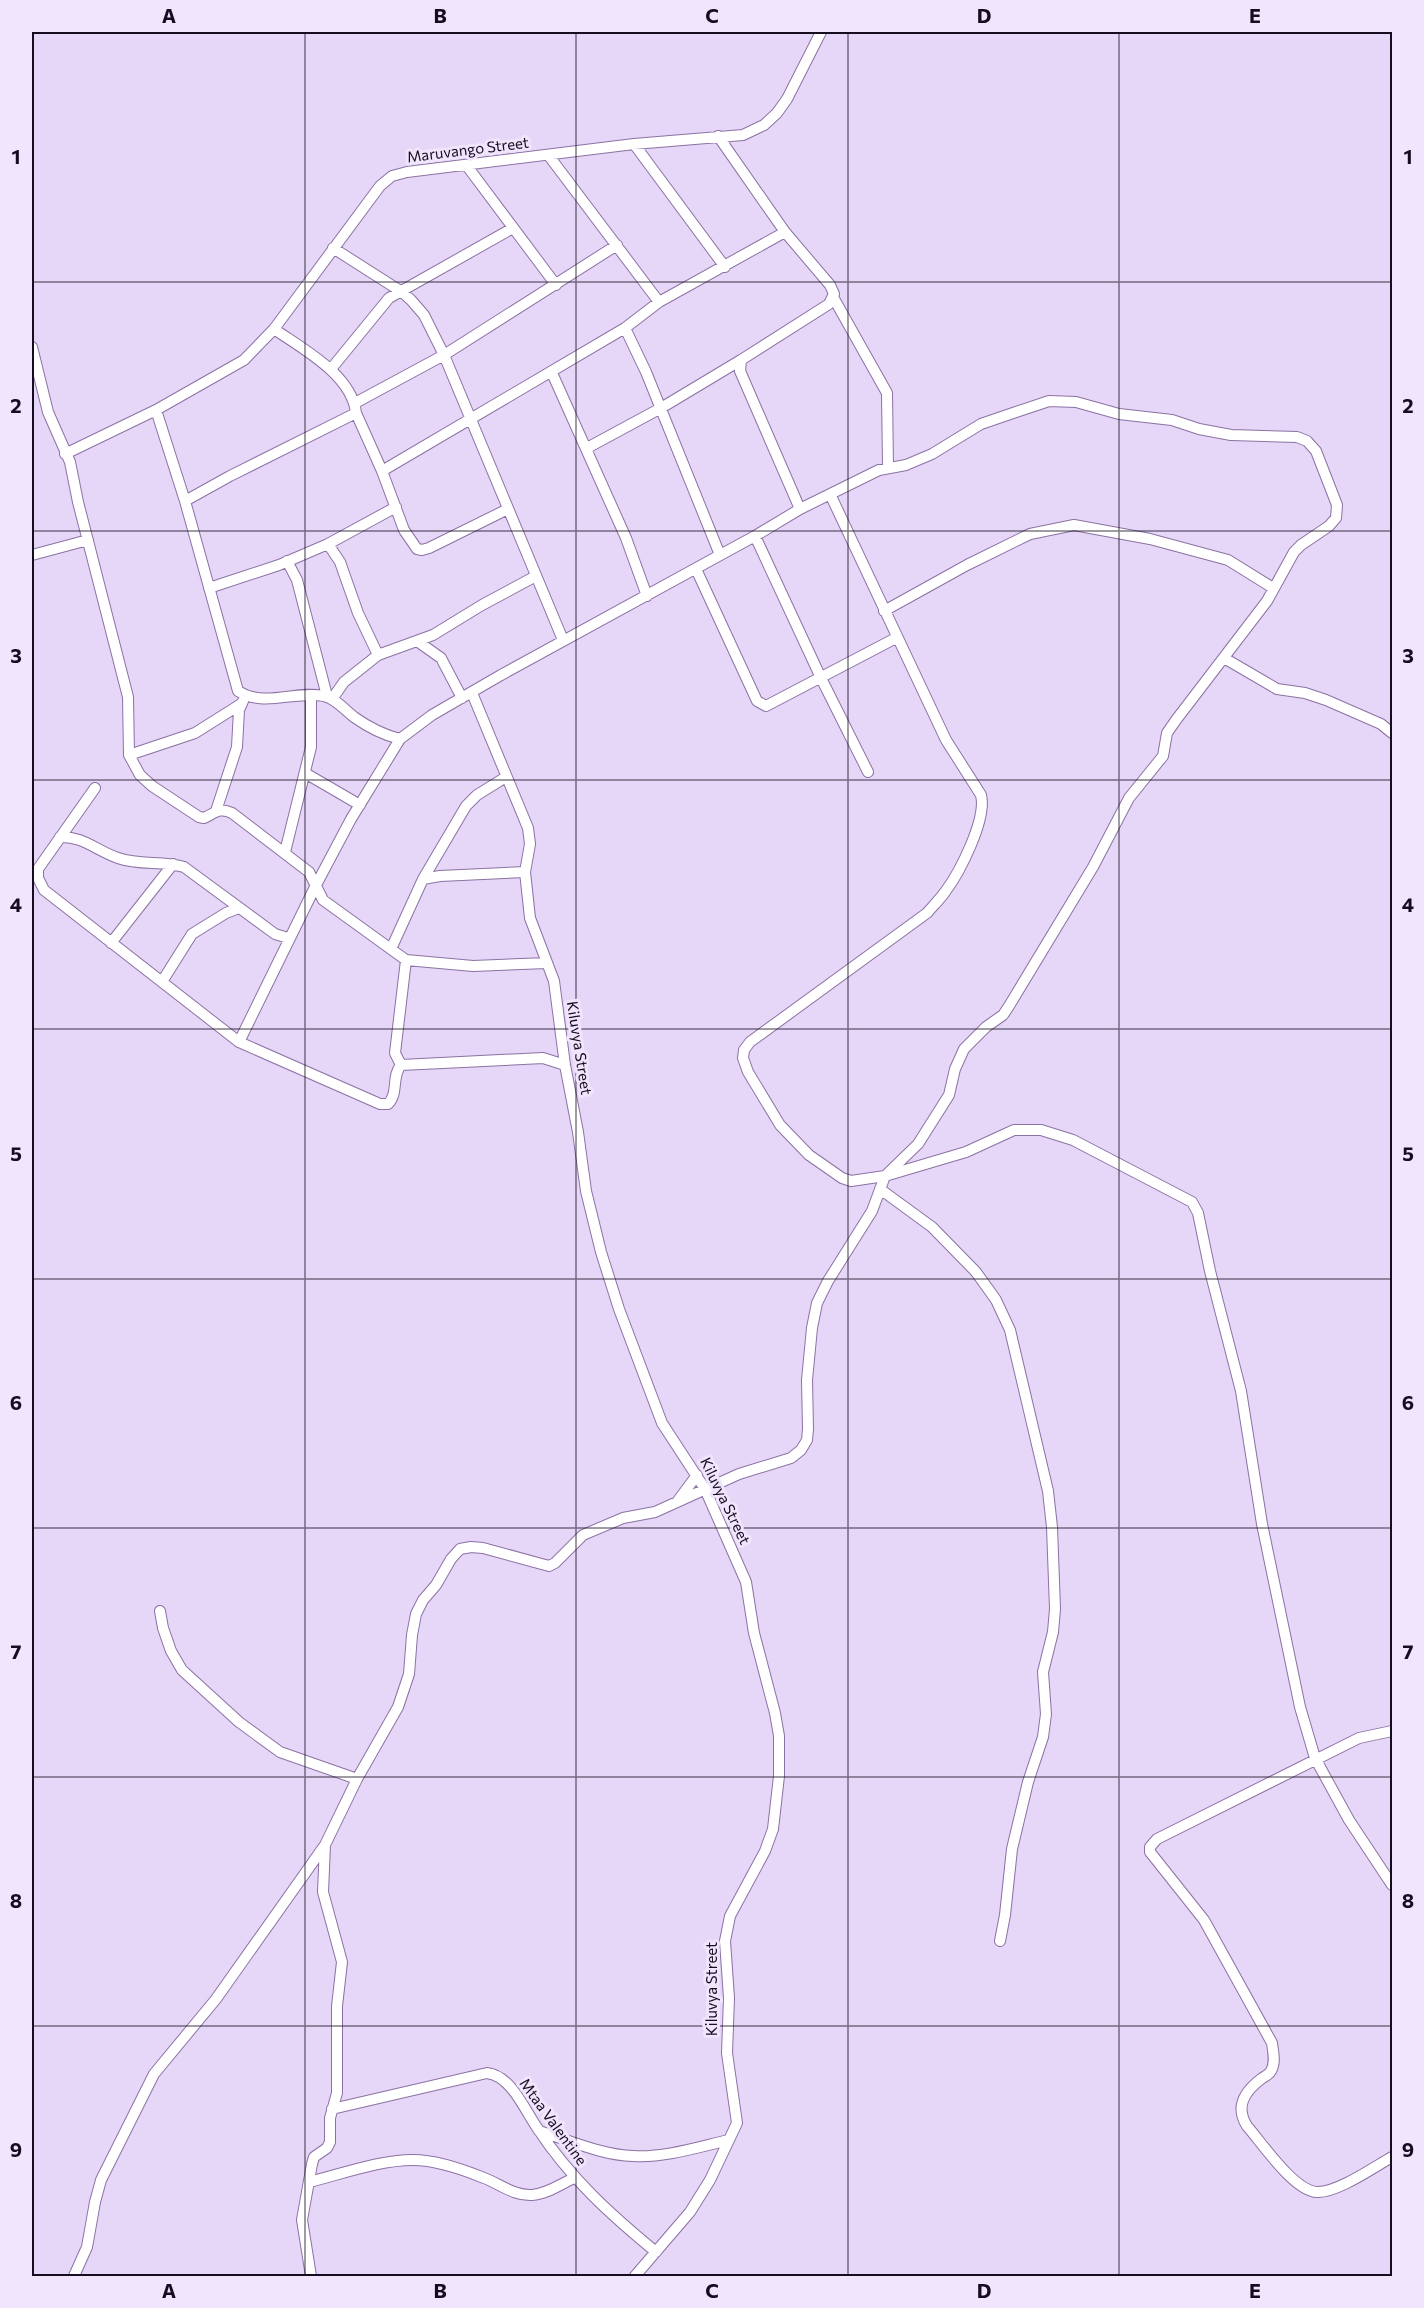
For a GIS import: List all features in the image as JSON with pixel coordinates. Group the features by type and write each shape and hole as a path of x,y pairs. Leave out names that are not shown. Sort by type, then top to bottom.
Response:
{"street":[{"name":"Maruvango Street","path":"65,453 156,410 244,360 274,329 375,192 392,177 407,172 634,144 743,135 764,125 777,113 787,99 822,32"},
{"path":"718,136 785,232 830,285 833,297 887,393 888,467"},
{"path":"634,144 725,267"},
{"path":"549,156 659,303"},
{"path":"466,166 556,285"},
{"path":"332,369 389,298 513,228"},
{"path":"382,471 552,373 625,328 659,303 785,232"},
{"path":"184,501 355,408 444,355 617,245"},
{"path":"333,248 402,292 424,315 444,355 563,640"},
{"path":"587,448 661,408 741,360 829,304 833,297"},
{"path":"625,328 661,408 720,555"},
{"path":"274,329 332,369 355,408 404,530 417,549 422,550 508,509"},
{"path":"32,347 48,412 70,462 128,697 129,755 140,775 152,786 204,818 224,809 232,813 309,872 323,900 406,960 472,966 547,963"},
{"path":"741,360 740,371 800,509"},
{"path":"552,373 626,538 647,596"},
{"path":"74,2277 87,2247 101,2180 154,2074 216,1999 325,1845 357,1779 398,1707 409,1674 416,1614 451,1559 460,1549 471,1547 483,1548 549,1566 555,1563 583,1535 623,1518 656,1512 739,1474 791,1458 801,1450 807,1440 808,1429 807,1380 812,1328 817,1304 828,1281 868,1219 885,1176 918,1144 949,1095 955,1069 964,1049 986,1027 1003,1015 1009,1006 1093,867 1129,798 1163,756 1167,733 1267,601 1301,545 1329,526 1336,518 1337,505 1316,451 1307,441 1297,437 1231,435 1199,429 1172,420 1119,414 1076,402 1049,401 981,424 932,454 906,465 888,467 868,475 800,509 432,715 400,739 360,805 315,887 239,1042"},
{"path":"156,410 235,685 244,700 237,747 216,811"},
{"path":"830,494 946,740 981,795 982,802 974,837 961,866 945,892 927,914 750,1042 744,1050 743,1058 748,1072 780,1125 810,1155 850,1181 885,1176 966,1152 1014,1130 1041,1130 1073,1140 1192,1202 1198,1213 1240,1391 1262,1524 1300,1707 1315,1758 1349,1820 1392,1885"},
{"path":"209,588 328,544 396,507"},
{"path":"884,611 967,565 1030,534 1074,525 1150,539 1228,560 1273,588"},
{"path":"755,536 820,678 868,772"},
{"path":"32,555 88,540"},
{"path":"328,544 340,562 358,613 378,655"},
{"path":"287,561 297,580 329,698"},
{"path":"696,569 757,701 766,706 896,638"},
{"path":"329,698 344,682 378,655 433,635 536,576"},
{"name":"Kiluvya Street","path":"417,641 441,658 467,696 528,828 530,844 525,872 530,918 554,981 586,1191 601,1252 662,1423 698,1475 746,1582 754,1633 779,1736 779,1776 773,1829 765,1851 730,1916 725,1941 729,1998 727,2053 737,2122 710,2180 690,2212 635,2277"},
{"path":"1224,658 1277,689 1305,693 1326,700 1381,724 1392,733"},
{"path":"129,755 195,733 244,700 311,695 329,698 356,718 387,735 400,739"},
{"path":"285,852 311,747 311,695"},
{"path":"305,773 360,805"},
{"path":"391,949 423,879 466,806 477,795 506,777"},
{"path":"95,788 34,869 44,890 111,943 163,980 239,1042 380,1104 388,1104 392,1100 395,1076 401,1065"},
{"path":"60,837 85,840 118,858 184,867 275,934 288,938"},
{"path":"111,943 173,864"},
{"path":"423,879 440,876 525,872"},
{"path":"163,980 192,934 226,913 239,908"},
{"path":"401,1065 395,1053 406,960"},
{"path":"401,1065 543,1058 565,1065"},
{"path":"880,1188 932,1227 976,1272 996,1300 1010,1330 1048,1491 1052,1527 1055,1609 1053,1632 1043,1672 1046,1714 1043,1737 1028,1782 1012,1849 1000,1941"},
{"path":"677,1503 698,1475"},
{"path":"160,1611 171,1651 182,1670 238,1722 280,1752 357,1779"},
{"path":"1392,1731 1359,1738 1315,1758 1157,1839 1150,1847 1150,1852 1204,1920 1272,2043 1274,2062 1271,2073 1248,2091 1241,2102 1242,2118 1247,2126 1290,2176 1309,2190 1318,2192 1337,2187 1392,2157"},
{"path":"311,2277 302,2220 314,2157 327,2148 330,2142 330,2118 337,2093 338,2006 342,1962 323,1892 325,1845"},
{"name":"Mtaa Valentine","path":"332,2109 487,2073 495,2074 505,2081 574,2178 611,2215 656,2252"},
{"path":"538,2130 612,2154 634,2157 674,2152 729,2140"},
{"path":"309,2182 382,2164 413,2160 449,2166 519,2194 532,2195 547,2191 574,2178"}]}
